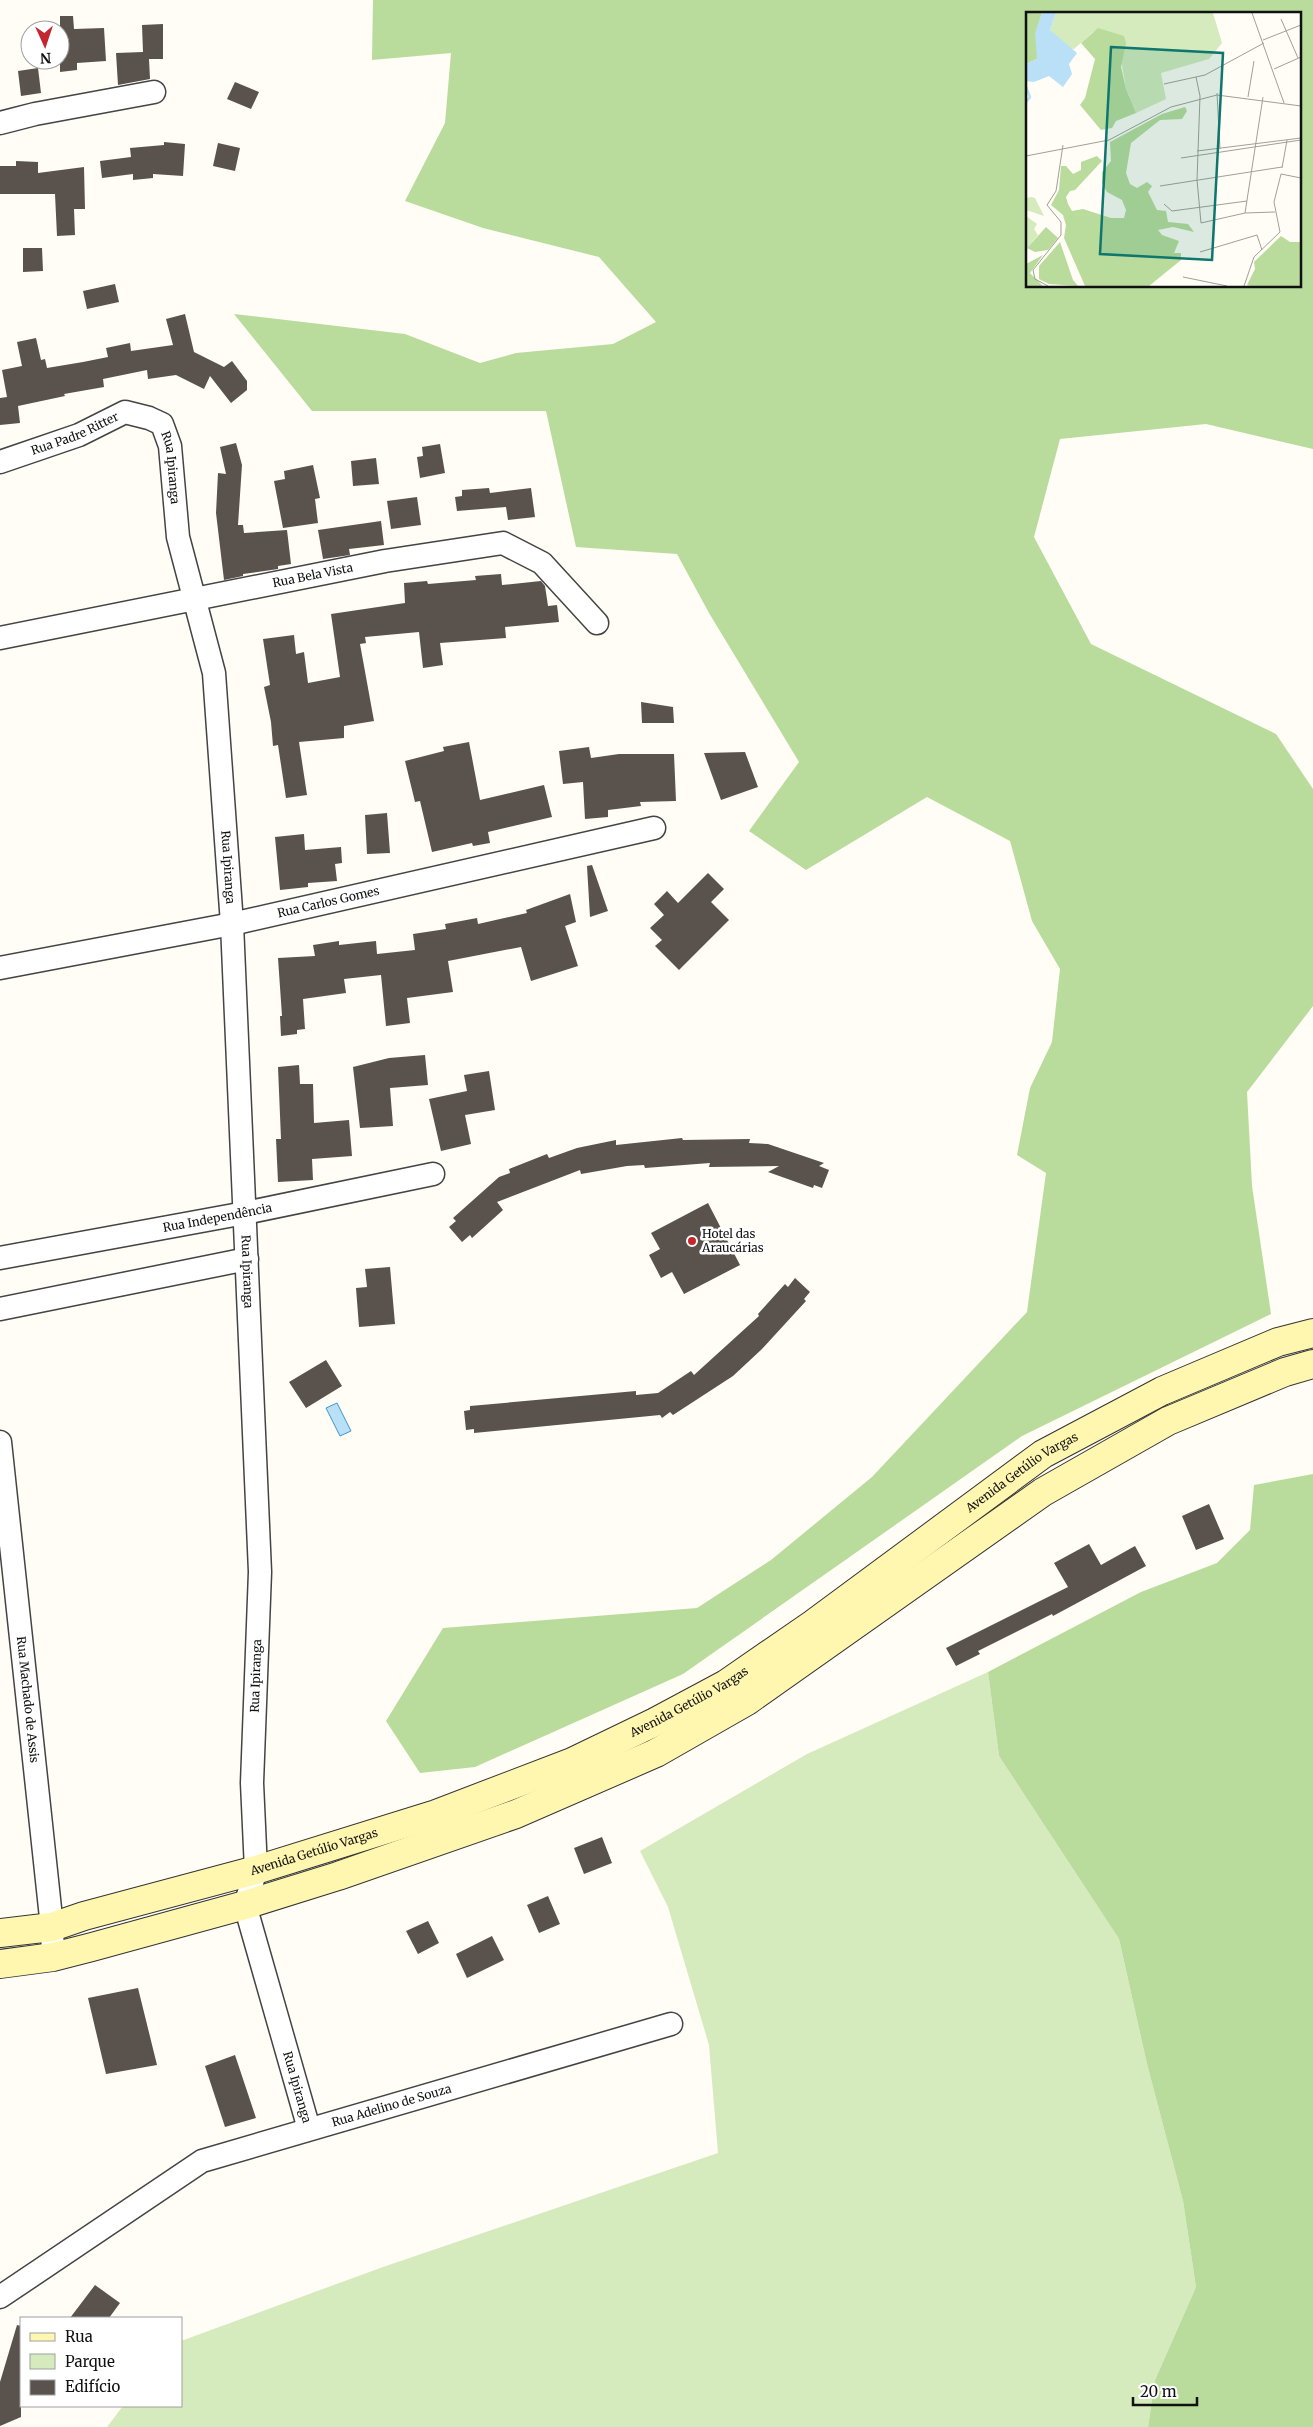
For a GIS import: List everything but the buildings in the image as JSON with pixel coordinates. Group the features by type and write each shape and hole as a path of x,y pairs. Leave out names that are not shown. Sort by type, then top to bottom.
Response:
{"main road":[{"name":"Avenida Getúlio Vargas","path":"0,1933 52,1927 84,1916 256,1870 436,1814 572,1762 656,1722 726,1684 813,1624 1042,1454 1162,1391 1278,1342 1313,1333"},
{"path":"0,1964 53,1957 245,1905 516,1814 656,1752 748,1701 1043,1492 1168,1421 1285,1372 1313,1364"}],"street":[{"path":"0,123 36,114 154,92"},
{"name":"Rua Padre Ritter","path":"0,462 80,435 124,412 149,418"},
{"name":"Rua Ipiranga","path":"149,418 162,424 170,446 178,537 214,673 232,924 260,1572 252,1783 256,1870 245,1905 309,2129"},
{"name":"Rua Bela Vista","path":"0,638 385,561 503,543 542,562 597,623"},
{"name":"Rua Carlos Gomes","path":"0,968 232,924 654,828"},
{"name":"Rua Independência","path":"0,1258 245,1213 433,1174"},
{"path":"0,1309 247,1259"},
{"name":"Rua Machado de Assis","path":"0,1442 52,1927 53,1957"},
{"name":"Rua Adelino de Souza","path":"0,2297 202,2161 671,2024"}],"green space":[{"path":"373,0 1313,0 1313,449 1206,424 1060,439 1034,537 1091,644 1276,734 1313,789 1313,1006 1247,1092 1252,1186 1271,1314 1022,1436 683,1674 475,1767 420,1773 386,1721 443,1628 697,1608 771,1560 872,1477 1027,1312 1046,1173 1017,1155 1030,1088 1052,1042 1060,969 1032,921 1010,841 927,797 806,870 749,831 799,762 709,613 677,554 576,547 546,411 312,411 234,314 405,334 480,363 516,353 613,344 656,322 599,257 483,228 405,201 445,123 451,53 372,60"},
{"path":"1313,1474 1313,2427 1148,2427 1155,2380 1196,2287 1183,2201 1147,2064 1119,1939 999,1756 988,1672 1141,1592 1217,1563 1250,1530 1254,1485"},
{"path":"988,1672 999,1756 1119,1939 1147,2064 1183,2201 1196,2287 1155,2380 1148,2427 107,2427 122,2407 182,2407 182,2341 383,2267 718,2153 709,2045 668,1907 640,1851 807,1754"}],"water":[{"path":"337,1403 351,1431 340,1436 326,1408"}],"place":[{"name":"Hotel das Araucárias","path":"692,1241"}]}
